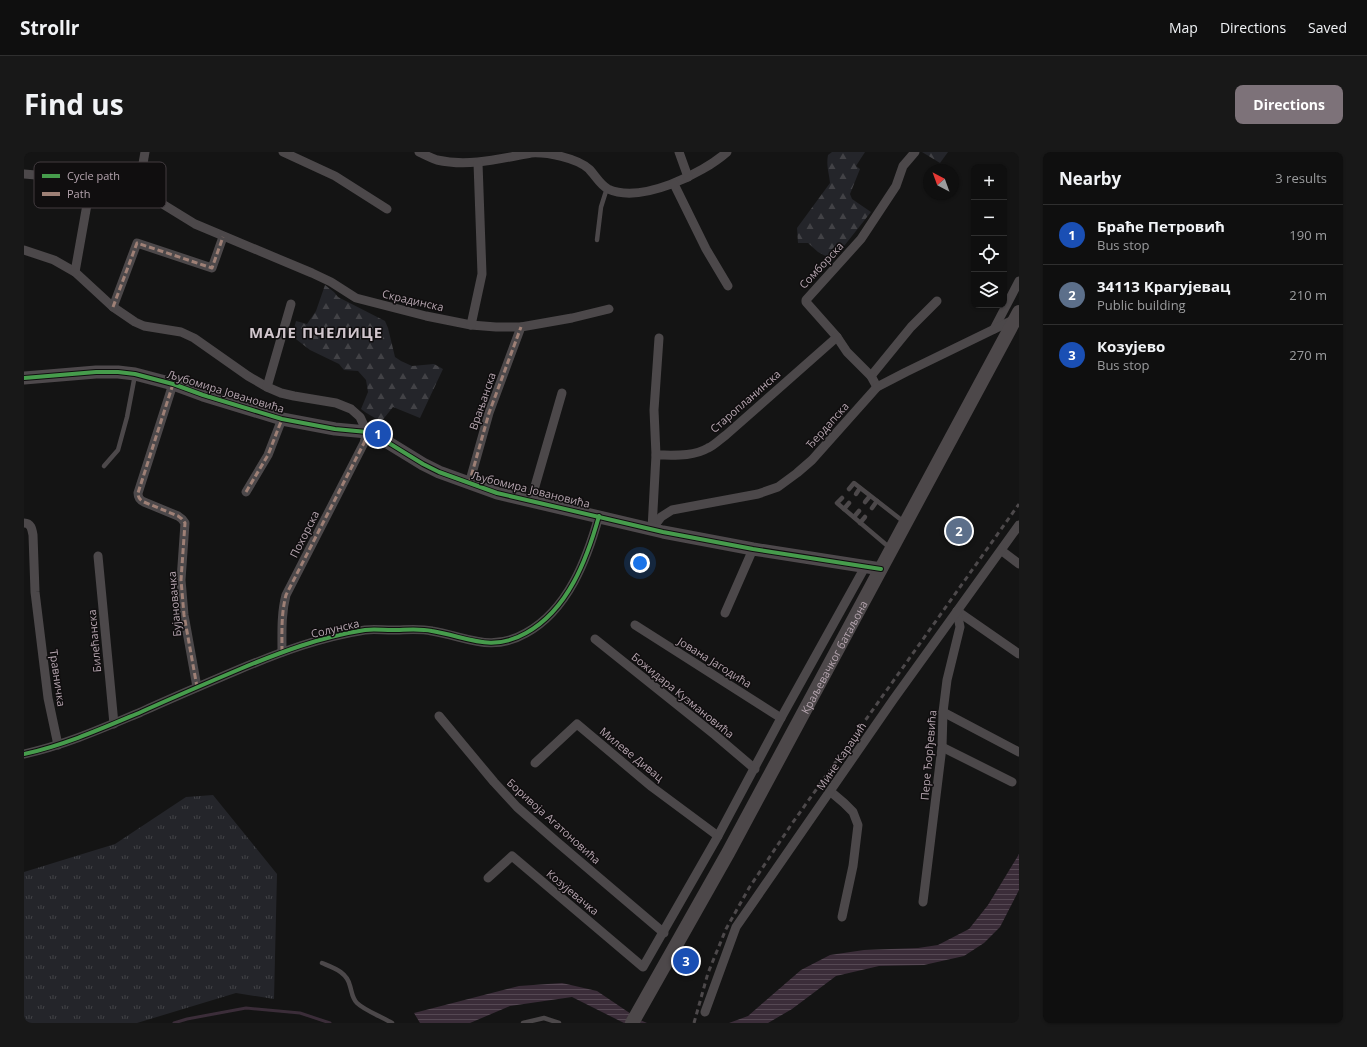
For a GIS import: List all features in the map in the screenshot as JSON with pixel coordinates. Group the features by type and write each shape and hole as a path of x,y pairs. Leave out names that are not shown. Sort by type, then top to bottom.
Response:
{"main road":[{"name":"Краљевачког батаљона","path":"632,1023 724,859 1017,316"}],"street":[{"path":"143,162 145,152"},
{"path":"283,152 335,176 387,209"},
{"path":"420,152 436,159 478,163 531,153 559,156 583,165 607,188 632,193 674,184 704,168 727,152"},
{"path":"679,152 688,177"},
{"name":"Сомборска","path":"877,387 871,376 848,352 837,336 806,302 806,300 861,239 896,186 904,166 915,152"},
{"path":"471,325 482,274 478,163"},
{"name":"Скрадинска","path":"24,174 34,175"},
{"path":"674,184 706,249 728,286"},
{"name":"Скрадинска","path":"166,206 195,224 281,259 331,282 356,298 426,316 471,325 496,328 521,327 572,318 609,309"},
{"path":"75,272 86,208"},
{"path":"113,307 137,243 212,268 223,236"},
{"path":"24,250 54,260 75,272 126,317 144,326 181,332 194,338 248,376 267,387 281,393 336,403 352,409 360,417 367,432"},
{"path":"994,329 1019,281"},
{"path":"871,376 911,327 937,301"},
{"path":"267,387 291,304"},
{"name":"Ђердапска","path":"652,529 661,517 672,510 758,494 778,487 797,474 812,460 877,387 1017,316"},
{"name":"Врањанска","path":"469,484 490,413 521,327"},
{"name":"Старопланинска","path":"656,455 679,455 694,453 708,448 726,435 837,336"},
{"path":"652,529 656,455 654,410 659,338"},
{"name":"Љубомира Јовановића","path":"24,378 96,372 135,374 173,384 202,395 282,419 335,429 367,432 384,440 439,472 497,493 652,529 752,549 881,569"},
{"name":"Бујановачка","path":"173,384 138,496 144,502 178,516 185,523 181,580 184,615 197,687"},
{"path":"531,500 562,393"},
{"path":"246,492 268,455 282,419"},
{"name":"Похорска","path":"282,652 281,622 282,609 286,595 364,443 367,432"},
{"name":"Солунска","path":"24,754 58,745 114,724 197,687 305,644 366,630 423,629 484,643 500,642 516,638 528,632 550,615 567,593 579,571 599,516"},
{"name":"Травничка","path":"24,523 27,523 30,526 33,535 36,592 44,668 48,698 58,745"},
{"name":"Мине Караџић","path":"705,1012 736,927 831,792 893,700 1002,551 1019,525"},
{"path":"726,613 752,549"},
{"path":"1002,551 1019,564"},
{"name":"Билећанска","path":"98,556 114,724"},
{"path":"664,933 865,567"},
{"path":"957,611 1019,654"},
{"name":"Пере Ђорђевића","path":"923,902 942,747 943,712 947,680 960,627 957,611"},
{"name":"Јована Јагодића","path":"635,625 781,718"},
{"name":"Божидара Кузмановића","path":"595,640 715,735 755,769"},
{"path":"943,712 1019,752"},
{"name":"Боривоја Агатоновића","path":"439,716 517,807 664,933"},
{"name":"Милеве Дивац","path":"535,763 577,724 652,786 718,836"},
{"path":"942,747 1012,782"},
{"path":"831,792 853,812 858,826 853,866 842,917"},
{"name":"Козујевачка","path":"488,878 512,856 643,967 664,933"}],"lane":[{"path":"597,240 601,207 607,188"},
{"path":"104,466 118,450 127,417 135,374"},
{"path":"849,489 854,483 905,524"},
{"path":"856,494 860,488"},
{"path":"865,502 870,496"},
{"path":"842,498 837,503 892,549"},
{"path":"872,508 877,501"},
{"path":"844,509 849,504"},
{"path":"854,517 858,511"},
{"path":"860,523 865,517"},
{"path":"322,963 342,972 345,975 352,995 360,1006 392,1023"},
{"path":"523,1023 544,1018 559,1023"}],"green space":[{"path":"832,152 865,152 856,166 860,169 850,194 852,199 871,212 833,260 818,252 808,243 798,243 797,228 830,183 827,159 828,155"},
{"path":"922,152 948,152 940,163"},
{"path":"325,285 338,297 385,321 395,357 412,366 434,364 443,369 420,418 393,407 381,422 361,409 368,392 366,380 358,371 344,370 339,364 310,350 292,336 296,321 307,324 316,311"},
{"path":"213,795 277,874 274,999 236,993 137,1023 24,1023 24,872 115,844 186,797"}],"shaded area":[{"path":"1019,854 1019,890 1000,927 984,943 964,956 924,965 879,966 836,976 792,1009 768,1023 729,1023 748,1016 801,970 830,955 864,950 918,948 938,945 969,929 988,905"},
{"path":"562,983 597,991 640,1020 647,1023 624,1023 572,997 510,1006 470,1023 420,1023 414,1013 519,986"}],"waterway":[{"path":"174,1023 187,1019 246,1008 300,1013 330,1023"}],"railway":[{"path":"694,1023 708,973 726,929 749,888 791,825 1019,504"}],"marked path":[{"path":"113,307 137,243 212,268 223,237"},
{"path":"469,484 489,413 521,327"},
{"path":"173,384 138,495 143,501 178,516 185,523 181,580 184,615 197,687"},
{"path":"246,492 268,455 282,419"},
{"path":"282,652 283,616 286,595 364,443 367,432"}],"cycle path":[{"path":"24,378 96,372 135,374 173,384 203,395 282,419 335,429 367,432 379,437 439,472 497,493 663,532 753,549 881,569"},
{"path":"24,754 84,736 190,690 286,651 348,633 368,630 417,629 479,642 502,642 513,639 526,633 541,623 564,597 582,566 599,516"}],"place":[{"name":"Браће Петровић","path":"378,434"},
{"name":"34113 Крагујевац","path":"959,531"},
{"name":"Козујево","path":"686,961"}],"district":[{"name":"МАЛЕ ПЧЕЛИЦЕ","path":"316,332"}]}
